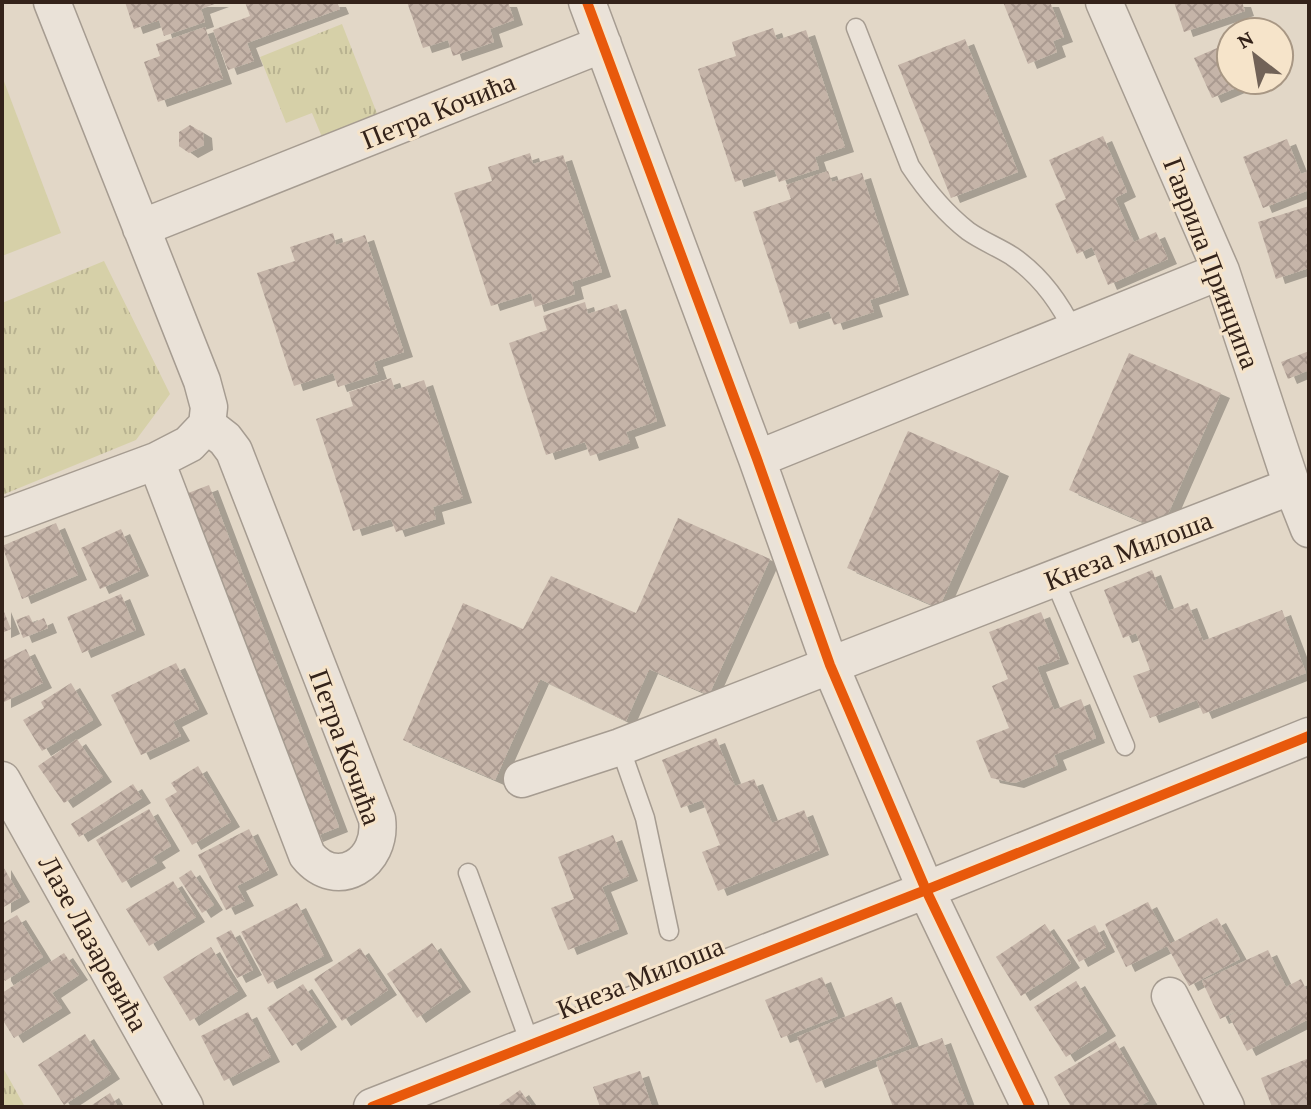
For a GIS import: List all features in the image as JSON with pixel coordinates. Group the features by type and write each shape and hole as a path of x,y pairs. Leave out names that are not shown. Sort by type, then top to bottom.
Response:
{"street":[{"path":"2,518 156,461 189,444 207,425 209,407 202,381 52,2"},
{"path":"587,2 830,665 926,890 1030,1107"},
{"name":"Гаврила Принципа","path":"1104,2 1221,271 1309,529"},
{"name":"Петра Кочића","path":"141,228 603,44"},
{"path":"757,459 1221,271"},
{"name":"Петра Кочића","path":"156,461 307,855 313,863 332,871 354,868 372,854 377,843 377,819 234,451 225,439 207,425"},
{"name":"Кнеза Милоша","path":"522,779 620,747 1292,486"},
{"name":"Кнеза Милоша","path":"372,1107 1309,736"},
{"name":"Лазе Лазаревића","path":"2,780 185,1107"},
{"path":"1170,996 1226,1107"}],"lane":[{"path":"856,28 910,166 922,184 951,217 1032,272 1049,290 1074,332"},
{"path":"1054,579 1125,746"},
{"path":"620,747 645,818 669,931"},
{"path":"468,873 531,1046"}],"green space":[{"path":"342,24 378,116 322,137 312,113 286,123 260,57"},
{"path":"2,76 61,233 2,256"},
{"path":"104,261 170,394 136,440 2,495 2,303"},
{"path":"2,1066 25,1107 2,1107"}],"building":[{"path":"125,2 220,2 201,9 205,22 164,36 159,20 134,29"},
{"path":"245,2 337,2 340,9 247,43 254,61 228,70 213,30 250,16"},
{"path":"407,2 508,2 514,20 490,29 494,42 453,56 448,40 423,48"},
{"path":"1003,2 1050,2 1064,37 1053,41 1057,52 1028,64"},
{"path":"1174,2 1242,2 1245,11 1230,16 1215,16 1215,21 1184,32"},
{"path":"205,27 223,79 158,102 144,62 160,56 156,44"},
{"path":"773,28 777,40 806,30 845,147 815,157 819,169 779,182 774,169 735,182 698,69 736,56 732,42"},
{"path":"965,39 1018,172 951,198 898,65"},
{"path":"1215,49 1217,96 1212,98 1194,58"},
{"path":"190,125 203,133 204,145 189,153 179,146 179,132"},
{"path":"1103,136 1127,192 1115,198 1134,242 1156,232 1168,259 1108,285 1092,247 1077,254 1055,204 1066,199 1049,160"},
{"path":"1287,139 1301,174 1309,171 1309,190 1263,208 1243,157"},
{"path":"530,153 533,164 563,155 602,272 572,282 575,294 535,307 531,293 491,306 454,193 492,181 488,167"},
{"path":"828,171 832,182 862,173 900,290 870,300 874,312 834,325 829,311 790,324 753,212 791,199 786,185"},
{"path":"1309,206 1309,268 1276,279 1258,222"},
{"path":"333,233 336,245 365,235 404,352 374,362 378,374 338,387 333,373 294,386 257,273 295,261 290,247"},
{"path":"585,302 588,314 617,304 657,421 626,432 630,443 590,456 585,442 546,455 509,343 547,330 543,316"},
{"path":"1309,351 1309,370 1288,379 1281,362"},
{"path":"1129,353 1221,393 1161,530 1069,490"},
{"path":"391,378 395,390 424,380 463,498 433,507 436,519 396,532 391,519 353,531 316,419 353,406 349,392"},
{"path":"908,431 1000,471 939,608 847,568"},
{"path":"209,485 339,827 314,837 183,495"},
{"path":"678,518 770,559 709,695 649,669 626,721 540,679 495,780 403,740 463,603 523,629 551,576 636,613"},
{"path":"56,523 78,575 22,599 2,546"},
{"path":"121,529 140,571 100,589 81,548"},
{"path":"1152,570 1168,611 1188,603 1203,641 1282,610 1306,673 1203,714 1197,700 1150,718 1133,676 1150,670 1136,633 1123,638 1104,590"},
{"path":"121,594 136,630 82,653 67,617"},
{"path":"2,607 11,629 2,633"},
{"path":"1041,612 1060,659 1037,667 1054,710 1081,699 1096,738 1054,755 1058,765 1015,783 991,778 976,741 1009,728 992,686 1008,679 989,632"},
{"path":"29,615 33,623 44,618 48,628 23,638 16,620"},
{"path":"26,649 43,683 2,703 2,661"},
{"path":"176,663 199,709 173,722 181,736 141,755 111,695"},
{"path":"71,683 93,720 42,751 23,720 44,708 41,702"},
{"path":"716,738 735,786 754,779 772,823 804,810 820,850 718,891 702,852 720,845 702,800 681,808 662,760"},
{"path":"77,739 103,777 64,803 38,766"},
{"path":"198,766 231,822 192,845 165,799 177,792 171,783"},
{"path":"133,784 142,798 79,837 71,824"},
{"path":"149,809 171,846 153,857 157,863 122,883 96,840"},
{"path":"249,829 269,870 237,886 245,901 226,910 198,855"},
{"path":"613,835 629,876 602,887 619,929 568,950 551,908 574,899 558,857"},
{"path":"2,865 21,897 2,908"},
{"path":"191,870 214,905 202,913 179,878"},
{"path":"173,881 196,917 149,946 126,909"},
{"path":"1148,902 1170,944 1217,918 1240,959 1189,986 1167,946 1126,967 1105,924"},
{"path":"297,903 324,956 268,984 241,932"},
{"path":"17,915 43,957 5,981 2,976 2,924"},
{"path":"1045,924 1071,963 1021,996 996,957"},
{"path":"1095,925 1106,947 1079,962 1067,940"},
{"path":"231,930 253,970 237,978 216,938"},
{"path":"432,943 462,987 417,1018 387,974"},
{"path":"211,947 238,991 190,1021 163,977"},
{"path":"360,948 388,990 342,1021 314,979"},
{"path":"1268,950 1286,987 1301,979 1309,995 1309,1019 1247,1051 1229,1016 1241,1009 1220,1019 1202,981"},
{"path":"64,953 79,975 52,993 62,1008 14,1038 2,1019 2,993"},
{"path":"822,977 838,1016 781,1038 765,1000"},
{"path":"1076,981 1107,1031 1066,1057 1034,1007"},
{"path":"303,984 328,1022 292,1046 267,1008"},
{"path":"892,997 911,1044 816,1083 797,1037"},
{"path":"248,1012 271,1057 224,1081 201,1036"},
{"path":"85,1034 111,1074 64,1105 38,1065"},
{"path":"942,1038 968,1107 893,1107 876,1062"},
{"path":"1115,1041 1149,1101 1138,1107 1071,1107 1054,1077"},
{"path":"1309,1058 1309,1107 1272,1107 1261,1078"},
{"path":"640,1071 652,1107 600,1107 593,1087"},
{"path":"520,1090 532,1107 496,1107"},
{"path":"110,1093 118,1107 89,1107"}],"cycle path":[{"path":"587,2 830,665 926,890 1030,1107"},
{"path":"372,1107 1309,736"}]}
